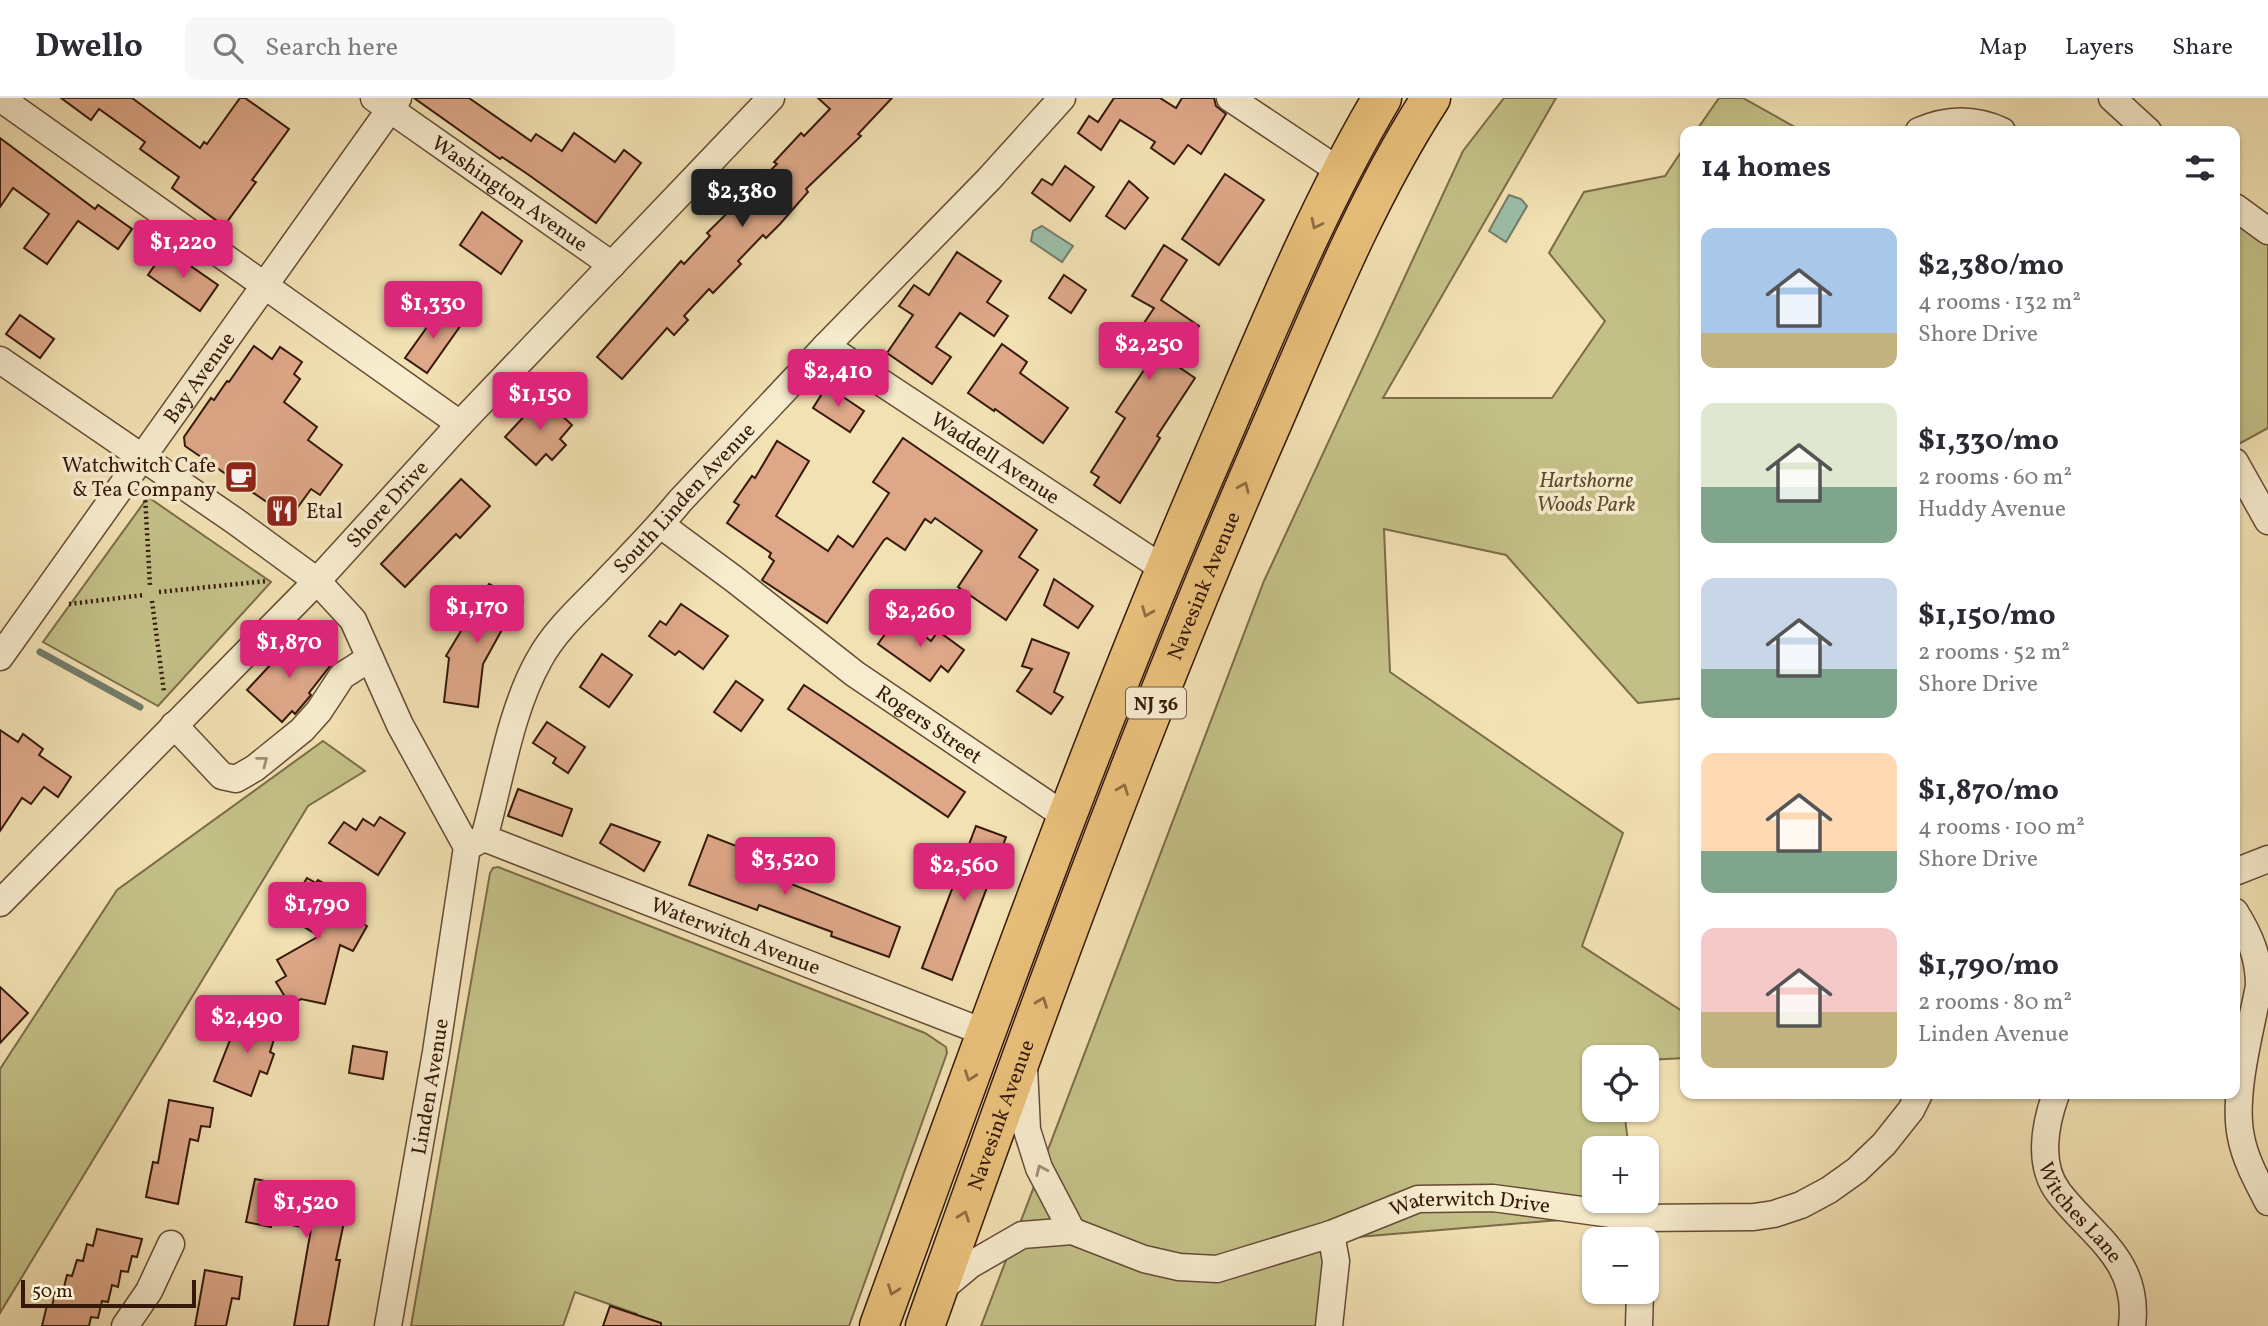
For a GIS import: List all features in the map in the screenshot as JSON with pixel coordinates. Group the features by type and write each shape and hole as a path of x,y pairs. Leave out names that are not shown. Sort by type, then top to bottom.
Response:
{"highway":[{"name":"Navesink Avenue","path":"880,1326 986,1033 1164,569 1293,272 1341,172 1382,98"},
{"name":"Navesink Avenue","path":"930,1309 1163,684 1225,530 1382,184 1431,98"}],"street":[{"path":"0,98 460,424"},
{"name":"Shore Drive","path":"0,904 317,581 460,424 771,98"},
{"name":"South Linden Avenue","path":"475,842 518,708 538,661 574,614 661,525 680,501 826,345 989,179 1062,98"},
{"path":"1230,98 1341,172"},
{"path":"2112,98 2143,126"},
{"name":"Bay Avenue","path":"0,657 8,630 143,458 264,286 388,102"},
{"name":"Washington Avenue","path":"388,102 612,265"},
{"path":"1937,126 1959,121 1990,126"},
{"path":"2240,211 2268,231"},
{"name":"Waddell Avenue","path":"826,345 1164,569"},
{"path":"0,360 317,581 353,620 400,725 475,842"},
{"path":"2240,471 2268,521"},
{"name":"Rogers Street","path":"661,525 855,674 1068,817"},
{"path":"174,725 222,776 236,779 256,768 302,730 319,711 342,677 370,657"},
{"name":"Waterwitch Avenue","path":"475,842 986,1033"},
{"name":"Linden Avenue","path":"388,1326 475,842"},
{"path":"2240,870 2268,859"},
{"path":"2240,920 2250,937 2259,972 2259,986 2240,1092"},
{"path":"930,1309 970,1265 1022,1235 1072,1231 1039,1168 1027,1130 1023,1054"},
{"name":"Waterwitch Drive","path":"1650,1227 1754,1217 1801,1205 1829,1191 1857,1170 1884,1144 1916,1099"},
{"name":"Witches Lane","path":"2055,1099 2045,1133 2046,1159 2052,1181 2058,1192 2104,1240 2119,1262 2130,1287 2132,1326"},
{"path":"2239,1099 2240,1136 2249,1163 2268,1202"},
{"name":"Waterwitch Drive","path":"1072,1231 1144,1259 1200,1270 1230,1266 1331,1234 1418,1199 1493,1198 1635,1227"},
{"path":"1329,1326 1336,1261 1331,1234"},
{"path":"137,1320 171,1244"},
{"path":"1639,1326 1640,1304"}],"path":[{"path":"145,491 149,586"},
{"path":"159,592 267,581"},
{"path":"63,604 144,595"},
{"path":"152,601 164,692"}],"green space":[{"name":"Hartshorne Woods Park","path":"1504,98 1556,98 1383,398 1552,398 1605,321 1549,253 1584,192 1665,176 1680,154 1680,699 1638,703 1506,555 1384,529 1390,672 1623,833 1582,946 1680,1010 1680,1058 1659,1059 1659,1045 1582,1045 1582,1122 1626,1122 1627,1136 1582,1136 1582,1205 1572,1219 1346,1238 1336,1326 981,1326 1264,581 1463,151"},
{"path":"1719,98 1743,98 1793,126 1699,126"},
{"path":"2240,218 2268,238 2268,428 2240,443"},
{"path":"148,497 271,582 158,706 43,642"},
{"path":"323,741 365,771 308,806 0,1313 0,1069 117,890"},
{"path":"498,867 925,1033 946,1047 947,1053 849,1326 638,1326 637,1314 575,1292 563,1326 411,1326 490,873 493,868"}],"shaded area":[{"path":"1509,195 1521,199 1527,206 1506,242 1489,231"},
{"path":"1042,226 1073,246 1062,262 1031,241 1033,231"}],"building":[{"path":"61,98 132,98 200,148 204,142 207,144 240,98 245,98 289,129 252,180 256,182 224,226 172,188 179,177 140,149 145,142 99,109 91,120"},
{"path":"414,98 469,98 531,141 536,134 562,151 574,133 615,162 624,150 641,163 596,223"},
{"path":"818,98 892,98 858,134 861,136 806,189 808,192 780,224 766,238 763,235 738,261 741,264 713,293 709,289 684,316 688,320 674,335 667,328 622,379 597,357 681,261 684,264 710,236 707,233 777,164 774,162 801,133 804,136 830,109"},
{"path":"1114,98 1160,98 1176,108 1182,98 1214,98 1216,106 1226,114 1201,154 1188,145 1174,164 1151,148 1155,142 1120,120 1101,150 1078,133 1089,116 1098,122"},
{"path":"0,138 95,209 98,205 132,229 118,249 78,221 47,264 24,248 49,214 13,188 0,207"},
{"path":"1065,166 1094,187 1070,221 1032,193 1042,179 1052,185"},
{"path":"1225,174 1264,200 1219,265 1182,239"},
{"path":"1129,181 1148,198 1125,229 1106,216"},
{"path":"482,212 522,241 501,274 460,245"},
{"path":"1164,245 1187,260 1161,300 1199,326 1173,363 1195,378 1157,436 1160,438 1120,503 1094,485 1099,477 1091,472 1125,418 1116,412 1158,349 1136,335 1154,308 1132,296"},
{"path":"166,249 218,285 200,311 148,275"},
{"path":"957,252 1001,281 987,302 1008,316 994,336 960,313 936,347 951,357 932,384 887,353 913,315 899,306 914,285 929,295"},
{"path":"1064,275 1086,290 1071,313 1049,298"},
{"path":"440,309 461,325 427,373 405,358"},
{"path":"20,315 54,339 40,358 6,334"},
{"path":"1002,344 1027,362 1020,373 1068,408 1043,443 968,393"},
{"path":"254,346 272,359 280,347 302,362 294,374 300,379 284,402 317,427 308,440 342,465 320,495 311,489 290,518 185,446 184,437 211,398 214,400 227,381 229,382"},
{"path":"827,386 864,411 850,432 813,408"},
{"path":"542,397 572,425 560,439 566,445 552,460 546,454 536,465 505,437"},
{"path":"903,438 1037,530 1019,557 1038,570 1006,620 958,587 982,551 935,518 931,523 925,519 905,550 887,538 884,540 827,623 762,580 774,561 769,557 771,553 727,523 739,505 734,502 752,476 755,478 777,441 809,461 776,516 828,551 838,536 853,547 889,493 873,482"},
{"path":"461,479 490,506 460,538 456,534 405,587 381,564"},
{"path":"1054,579 1093,606 1078,628 1044,605"},
{"path":"489,584 523,602 514,620 509,617 483,664 478,707 444,702 449,658 446,656"},
{"path":"681,604 728,636 703,669 679,651 675,655 649,636 660,621 666,625"},
{"path":"898,616 931,641 938,631 964,650 948,672 941,666 930,681 878,644"},
{"path":"297,636 330,666 295,714 292,711 282,722 247,690"},
{"path":"1032,639 1069,653 1054,692 1063,697 1051,714 1017,691 1032,669 1022,666"},
{"path":"602,654 632,675 609,707 580,687"},
{"path":"736,681 763,700 741,731 714,712"},
{"path":"804,685 965,792 948,817 788,709"},
{"path":"547,722 585,747 568,773 553,763 556,758 533,743"},
{"path":"0,730 18,742 23,734 43,749 39,755 71,777 58,797 44,787 31,804 22,798 0,831"},
{"path":"518,789 572,809 562,836 508,816"},
{"path":"380,817 405,833 378,875 329,843 344,822 356,830 363,819 374,826"},
{"path":"611,824 660,842 644,871 600,843"},
{"path":"976,826 1006,837 952,980 922,968"},
{"path":"708,835 775,865 771,876 900,927 889,957 759,905 757,910 689,885"},
{"path":"307,878 316,883 318,880 337,891 335,895 350,904 345,913 367,926 353,951 340,945 325,1004 301,999 290,1005 276,982 286,976 277,960 319,936 284,915"},
{"path":"0,987 28,1013 0,1043"},
{"path":"241,1012 272,1025 276,1033 270,1052 274,1054 267,1074 260,1071 251,1096 214,1081"},
{"path":"353,1046 387,1052 383,1079 349,1073"},
{"path":"169,1100 213,1108 210,1127 201,1126 198,1141 190,1139 178,1204 146,1197 153,1162 158,1163"},
{"path":"255,1179 301,1188 301,1184 326,1189 324,1199 348,1203 336,1260 340,1260 328,1326 294,1326 311,1229 272,1221 271,1227 246,1222"},
{"path":"97,1229 142,1239 137,1257 132,1256 128,1272 121,1271 118,1287 112,1285 108,1302 102,1301 98,1318 91,1317 89,1326 42,1326 47,1305 52,1306 56,1289 63,1291 67,1275 72,1276 77,1260 83,1261 87,1244 93,1246"},
{"path":"205,1270 242,1277 239,1299 232,1298 226,1326 195,1326"},
{"path":"610,1306 661,1323 661,1326 603,1326"}],"waterway":[{"path":"40,652 140,707"}],"place":[{"name":"Watchwitch Cafe & Tea Company","path":"241,477"},
{"name":"Etal","path":"282,511"}]}
